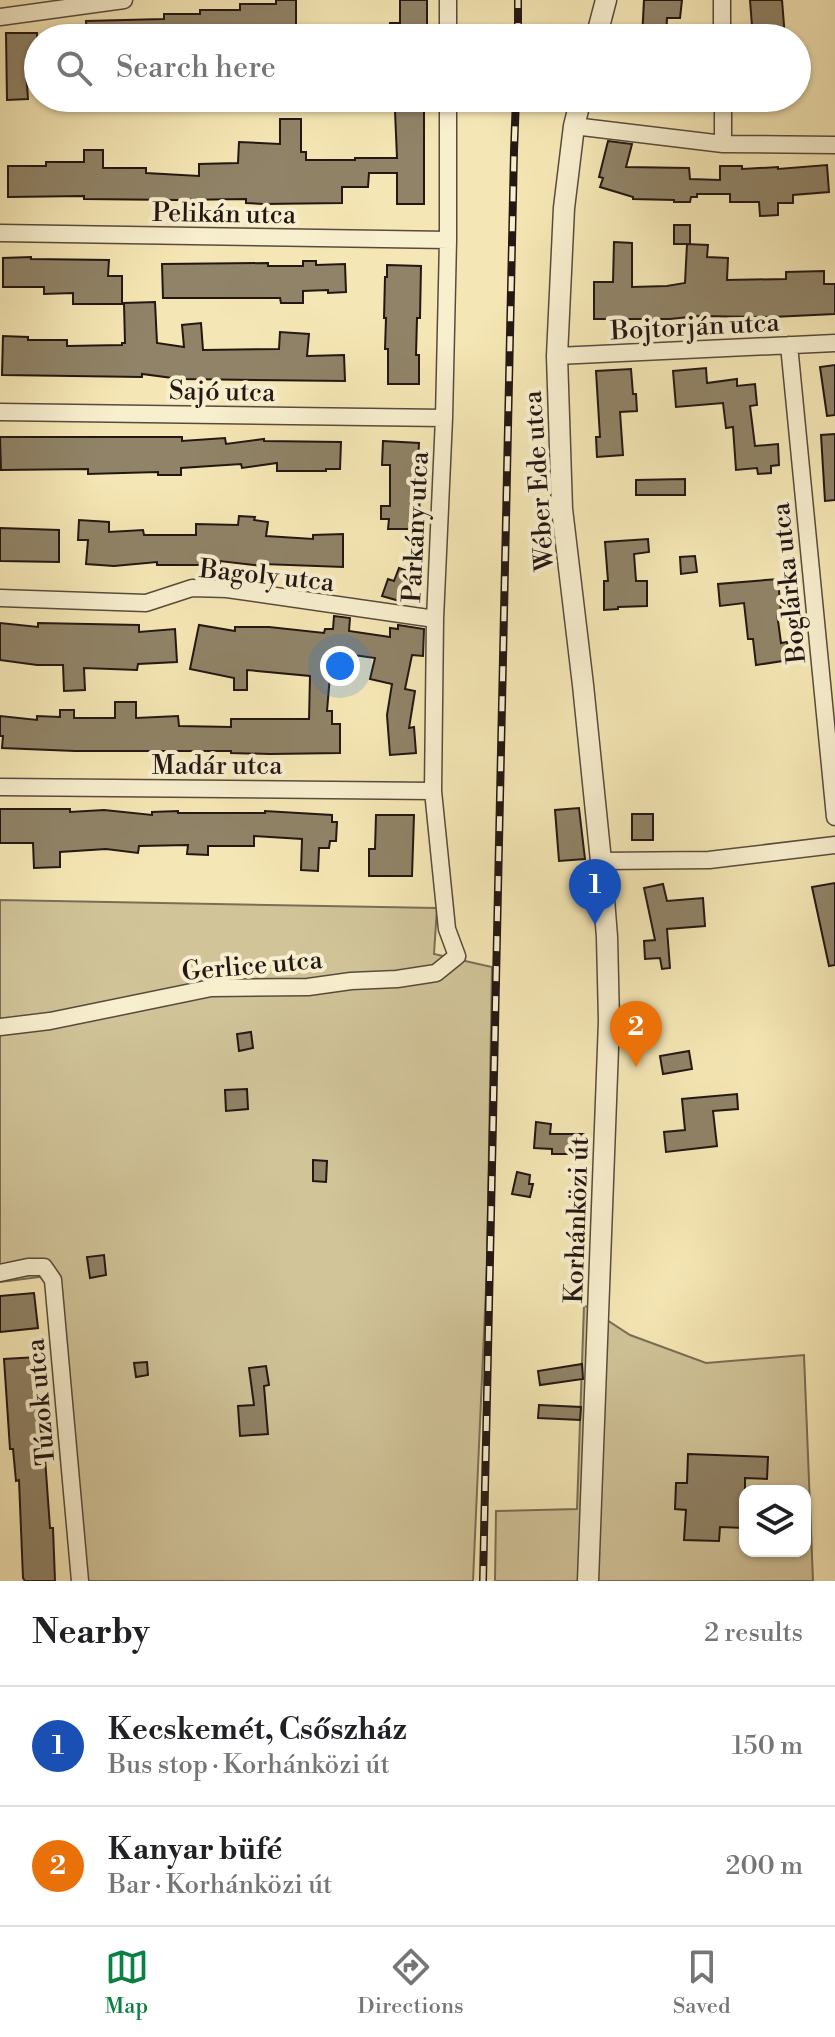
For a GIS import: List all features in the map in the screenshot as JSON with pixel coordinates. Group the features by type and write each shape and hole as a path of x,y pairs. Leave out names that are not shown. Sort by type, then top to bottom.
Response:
{"street":[{"path":"0,17 124,0"},
{"path":"448,0 448,24"},
{"path":"600,24 606,0"},
{"path":"722,0 722,24"},
{"name":"Párkány utca","path":"448,112 448,240 435,619 433,791 447,929 457,956"},
{"name":"Wéber Ede utca","path":"578,112 564,208 557,356 562,509 601,861"},
{"path":"723,112 723,144"},
{"path":"574,126 723,144 835,145"},
{"name":"Pelikán utca","path":"0,233 448,240"},
{"name":"Bojtorján utca","path":"557,356 835,343"},
{"name":"Boglárka utca","path":"789,345 835,817"},
{"name":"Sajó utca","path":"0,412 444,418"},
{"name":"Bagoly utca","path":"0,598 146,603 192,588 227,589 435,619"},
{"name":"Madár utca","path":"0,787 433,791"},
{"path":"601,861 709,860 835,845"},
{"name":"Korhánközi út","path":"588,1581 609,1021 601,861"},
{"name":"Gerlice utca","path":"0,1027 50,1021 211,988 308,987 436,973 457,956"},
{"name":"Túzok utca","path":"0,1273 44,1267 53,1280 80,1581"}],"shaded area":[{"path":"0,900 437,908 434,954 492,967 487,1265 473,1581 88,1581 55,1275 0,1282"},
{"path":"584,1305 630,1335 706,1363 804,1355 809,1485 739,1485 739,1557 811,1557 811,1531 813,1581 495,1581 496,1511 577,1509"}],"building":[{"path":"276,0 296,0 296,24 86,24 86,21 164,19 164,14 200,14 200,10 240,10 240,4 276,4"},
{"path":"400,0 427,0 427,24 390,24 400,23"},
{"path":"644,0 682,0 680,18 667,18 667,24 643,24"},
{"path":"750,0 782,0 784,24 752,24"},
{"path":"6,33 24,33 24,99 7,100"},
{"path":"395,112 424,112 424,204 397,204 397,173 369,173 368,187 342,187 342,203 264,204 246,203 246,199 8,197 8,166 84,162 84,150 103,150 103,168 146,168 146,173 199,176 199,164 238,163 239,142 280,144 280,119 301,119 301,152 306,152 306,160 397,158"},
{"path":"608,141 632,144 626,167 689,168 690,179 720,180 720,166 778,169 827,165 829,192 793,195 793,203 778,203 778,215 760,216 759,202 730,202 730,194 697,194 697,197 691,197 690,202 633,199 600,187 603,178 599,177"},
{"path":"674,225 690,225 690,244 674,244"},
{"path":"614,242 632,243 632,287 685,283 687,244 708,245 707,257 728,258 727,280 786,279 786,272 824,271 824,284 835,284 835,314 594,319 594,282 613,282"},
{"path":"3,258 109,260 108,276 122,276 122,304 73,304 73,293 44,294 44,287 3,287"},
{"path":"303,261 316,261 316,265 345,264 346,292 303,291 303,303 281,303 280,298 163,298 162,264 268,263 268,266 303,266"},
{"path":"387,265 421,266 416,355 419,355 419,384 388,384 384,318"},
{"path":"155,302 157,343 184,347 182,325 201,323 203,350 279,349 280,332 309,334 307,356 344,355 345,381 180,379 142,374 142,377 2,375 3,336 28,337 28,340 67,340 67,346 122,345 125,343 124,303"},
{"path":"835,365 835,415 827,416 820,367"},
{"path":"706,368 707,383 737,379 737,386 755,384 757,405 750,406 755,446 778,444 779,465 771,466 771,473 758,474 757,468 736,470 733,427 726,428 723,403 676,407 673,371"},
{"path":"631,369 637,411 620,412 623,455 597,457 596,437 600,437 596,371"},
{"path":"835,434 835,500 825,501 821,435"},
{"path":"0,437 182,437 182,441 225,438 226,444 264,439 341,442 340,469 277,471 277,463 242,468 241,464 181,468 181,475 158,475 158,472 88,474 88,469 1,470"},
{"path":"383,441 419,443 419,529 388,529 389,519 381,519 381,506 390,506 390,465 382,465"},
{"path":"685,479 685,495 636,495 636,480"},
{"path":"239,516 268,522 266,536 313,539 313,535 343,534 343,567 263,566 220,561 220,565 157,565 157,562 114,566 86,564 88,540 78,540 79,520 109,522 109,532 143,530 144,535 196,535 196,524 238,525"},
{"path":"0,528 59,530 59,562 0,561"},
{"path":"648,539 649,552 634,554 636,581 647,581 647,606 604,610 604,581 608,581 605,542"},
{"path":"695,556 697,572 681,574 680,557"},
{"path":"399,568 413,573 403,602 382,596 388,579 394,581"},
{"path":"778,579 781,613 777,613 781,643 787,642 790,660 756,665 753,639 748,639 744,603 720,606 718,584"},
{"path":"334,616 350,618 349,631 390,637 390,628 398,629 398,625 424,629 423,656 412,655 405,689 415,691 409,728 414,727 416,753 390,755 387,715 392,684 370,679 375,658 332,652 327,711 332,711 332,724 340,724 340,753 2,748 0,716 37,720 37,716 60,717 60,710 74,710 74,718 115,718 115,702 136,702 136,718 178,716 179,726 231,727 231,719 309,719 310,676 247,670 247,690 234,690 234,678 190,669 199,625 235,631 235,627 269,627 324,633 325,629 333,629"},
{"path":"0,623 38,627 38,623 139,625 139,632 175,629 177,662 138,664 137,670 84,668 85,690 64,691 63,665 0,660"},
{"path":"579,808 585,859 559,861 555,810"},
{"path":"0,809 104,810 152,815 152,812 178,811 265,811 332,815 332,822 337,822 336,841 330,841 329,848 319,848 318,871 301,870 302,839 254,836 254,846 208,846 208,855 187,854 188,845 139,846 138,853 106,849 60,852 60,867 34,868 33,843 0,843"},
{"path":"632,814 653,814 653,840 632,840"},
{"path":"376,815 414,815 412,876 369,876 369,849 375,849"},
{"path":"835,883 835,965 829,966 812,887"},
{"path":"663,884 667,901 703,898 705,926 667,929 670,968 662,969 660,958 645,959 644,941 655,940 644,888"},
{"path":"251,1032 253,1048 239,1051 237,1034"},
{"path":"689,1051 692,1069 663,1074 660,1056"},
{"path":"247,1089 248,1109 226,1111 225,1090"},
{"path":"737,1094 738,1109 713,1111 717,1146 666,1152 664,1132 685,1130 682,1099"},
{"path":"536,1122 551,1124 550,1134 584,1134 584,1154 552,1154 552,1149 534,1148"},
{"path":"313,1160 327,1161 326,1182 313,1181"},
{"path":"517,1172 530,1175 529,1184 533,1184 530,1197 512,1194"},
{"path":"104,1255 106,1275 90,1278 87,1257"},
{"path":"34,1293 38,1328 0,1332 0,1296"},
{"path":"38,1357 39,1403 43,1403 55,1581 25,1581 23,1578 19,1480 16,1481 13,1449 10,1449 4,1359"},
{"path":"147,1362 148,1375 136,1377 134,1363"},
{"path":"582,1364 583,1379 540,1385 538,1371"},
{"path":"266,1366 269,1385 264,1386 268,1434 240,1436 238,1406 254,1405 249,1368"},
{"path":"539,1405 581,1407 580,1420 538,1418"},
{"path":"688,1454 768,1457 767,1479 745,1478 745,1485 739,1485 739,1528 720,1527 719,1541 684,1540 686,1510 675,1509 676,1483 687,1483"}],"railway":[{"path":"518,0 518,24"},
{"path":"483,1581 515,112"}],"place":[{"name":"Kecskemét, Csőszház","path":"595,925"},
{"name":"Kanyar büfé","path":"636,1067"}]}
